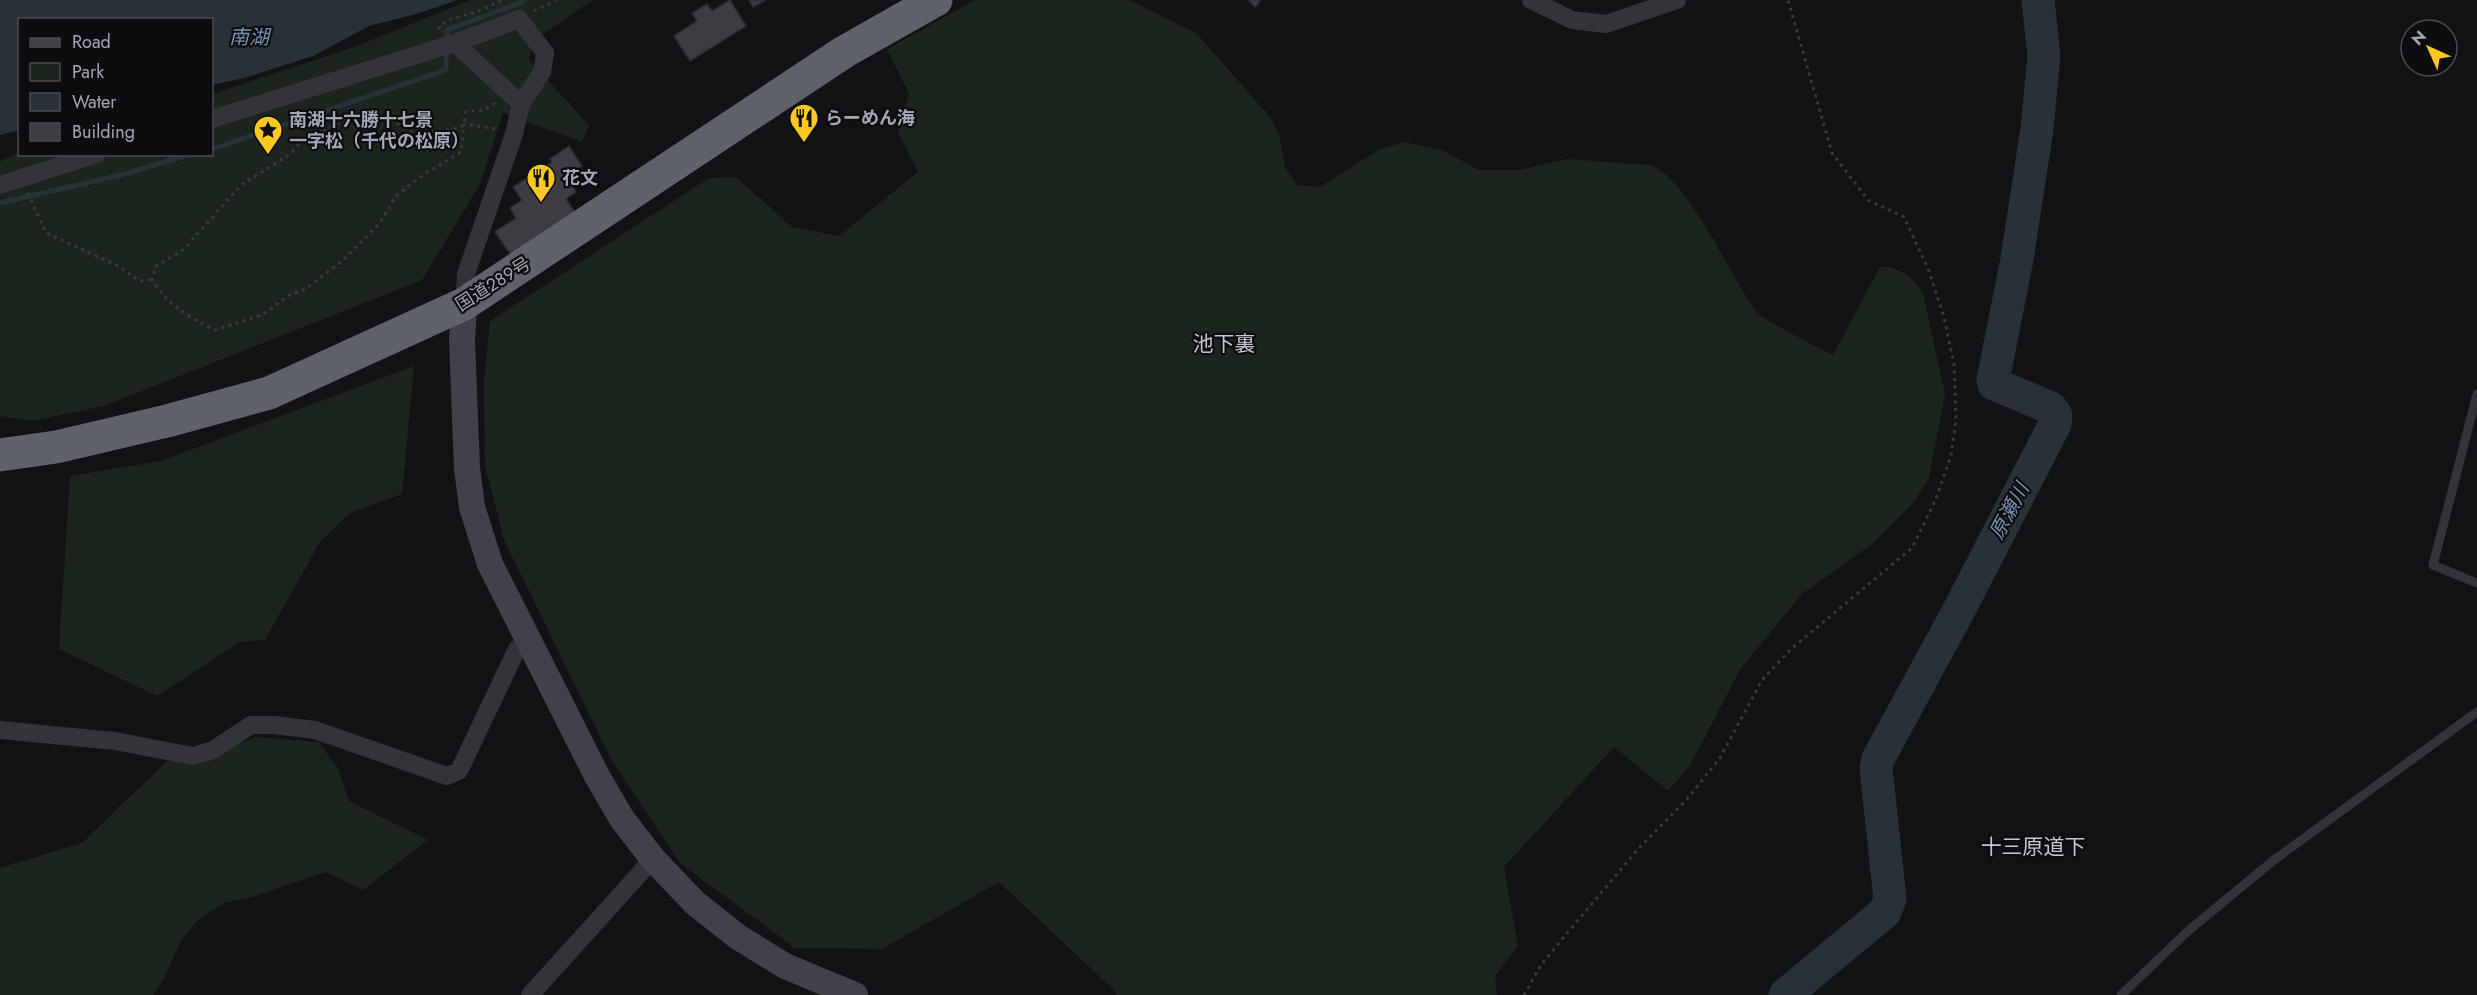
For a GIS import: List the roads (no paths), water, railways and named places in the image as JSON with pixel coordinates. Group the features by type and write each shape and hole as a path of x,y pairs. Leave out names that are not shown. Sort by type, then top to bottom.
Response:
{"highway":[{"name":"国道289号","path":"0,454 56,447 167,421 270,393 464,304 844,52 936,0"}],"street":[{"path":"1531,0 1572,20 1606,24 1677,0"},
{"path":"213,119 455,43 519,19 545,53 542,72 521,104 514,134 466,274 462,341 466,447 472,507 490,564 607,793 622,819 653,859 695,903 738,937 785,966 855,995"},
{"path":"455,43 521,104"},
{"path":"0,185 91,156"},
{"path":"0,730 115,741 193,756 213,750 251,725 274,725 315,730 447,777 459,771 517,649 530,644"},
{"path":"530,995 653,859"}],"lane":[{"path":"2477,394 2433,566 2477,583"},
{"path":"2121,995 2188,931 2274,860 2476,712"}],"water":[{"name":"南湖","path":"0,0 458,0 369,26 313,56 244,78 213,85 213,18 18,18 18,130 0,135"}],"waterway":[{"path":"213,149 446,70 447,30 523,0"},
{"name":"原瀬川","path":"1785,995 1885,912 1890,899 1876,768 1878,759 1959,610 2055,424 2056,415 2051,408 1994,384 1993,380 2017,259 2037,129 2044,56 2038,0"},
{"path":"0,203 125,174 184,156"}],"place":[{"name":"らーめん海","path":"804,144"},
{"name":"南湖十六勝十七景 一字松（千代の松原）","path":"268,156"},
{"name":"花文","path":"541,204"}],"district":[{"name":"池下裏","path":"1224,344"},
{"name":"十三原道下","path":"2033,847"}]}
